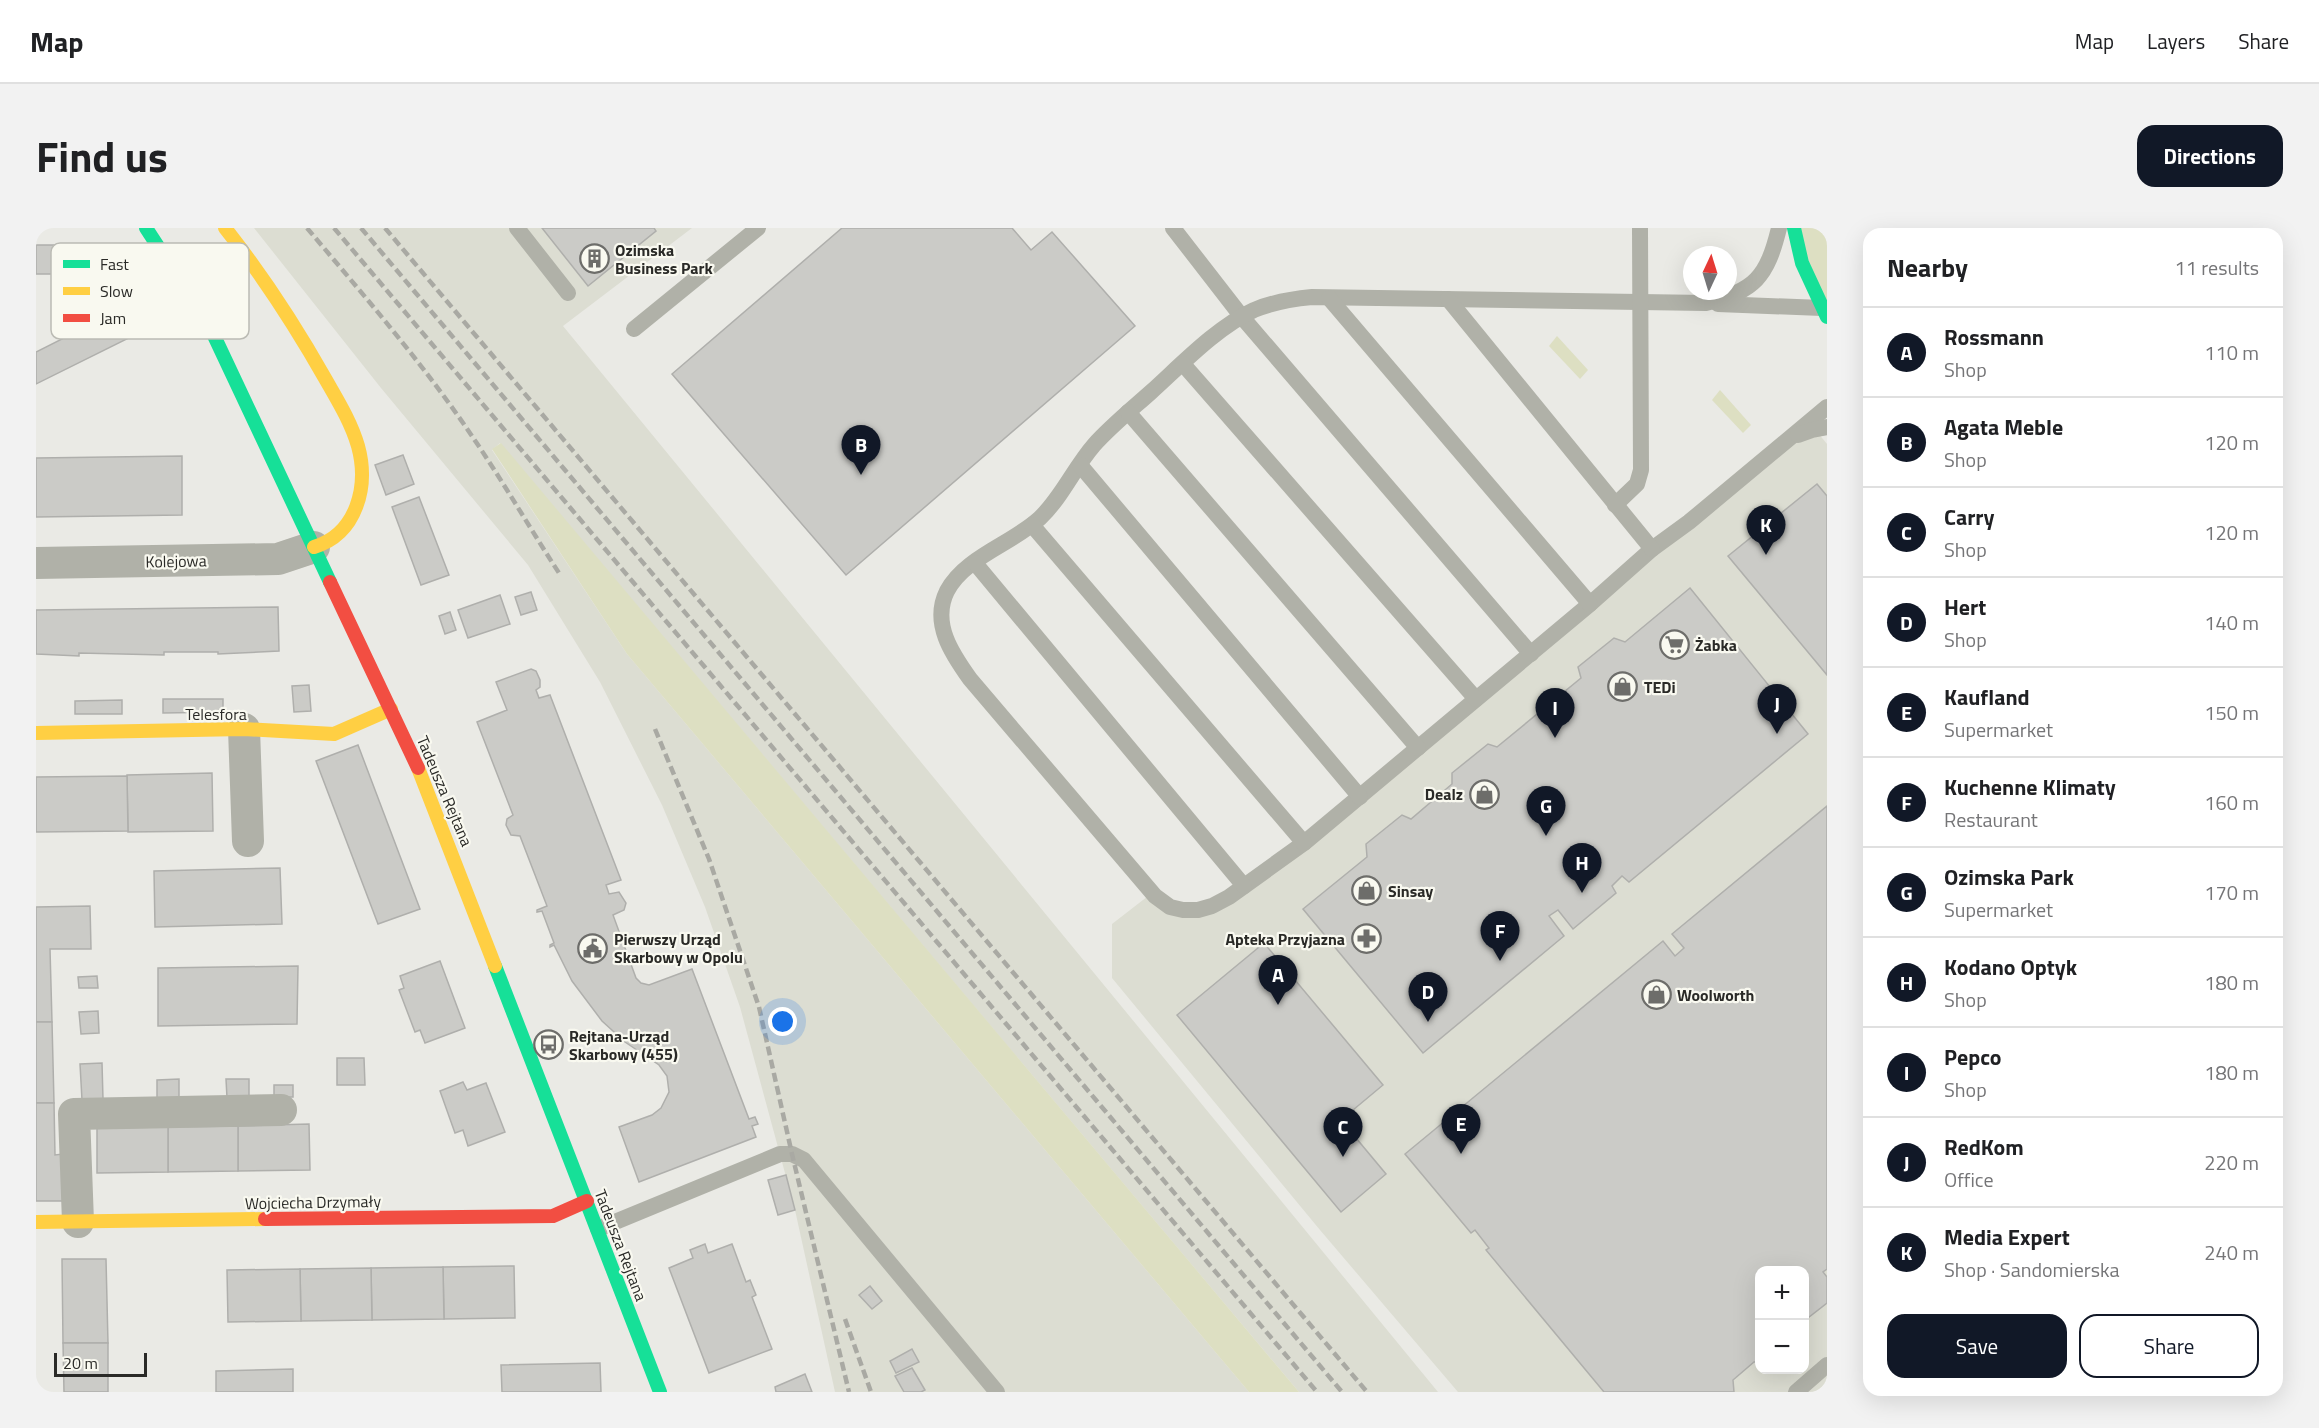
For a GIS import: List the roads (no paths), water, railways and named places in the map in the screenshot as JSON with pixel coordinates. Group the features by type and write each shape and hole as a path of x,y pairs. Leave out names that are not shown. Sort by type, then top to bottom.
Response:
{"street":[{"name":"Tadeusza Rejtana","path":"146,228 156,243"},
{"path":"225,228 237,243"},
{"path":"1794,228 1795,240 1807,280 1825,312"},
{"path":"249,259 267,282 311,353 344,412 360,454 362,474 351,521 334,538 314,548"},
{"name":"Tadeusza Rejtana","path":"216,339 391,709 443,827 660,1392"},
{"name":"Kolejowa","path":"36,563 278,559 314,548"},
{"name":"Telesfora","path":"36,733 244,729 334,734 391,709"},
{"path":"244,729 248,841"},
{"path":"78,1221 74,1114 281,1110"},
{"name":"Wojciecha Drzymały","path":"36,1222 553,1216 587,1200"}],"lane":[{"path":"517,228 568,293"},
{"path":"634,329 758,228"},
{"path":"1173,228 1242,317 1531,654"},
{"path":"1615,505 1637,484 1640,478 1640,228"},
{"path":"1706,303 1726,298 1746,289 1762,274 1772,256 1779,228"},
{"path":"1825,312 1706,303 1311,297 1280,300 1253,310 1228,325 1128,412 1094,446 1052,504 1032,525 958,577 948,591 942,608 946,640 953,655 970,679 1155,896 1170,907 1198,910 1212,906 1244,886 1304,843 1531,654 1652,549 1696,516 1827,407"},
{"path":"1329,298 1590,604"},
{"path":"1448,299 1652,549"},
{"path":"1183,364 1476,699"},
{"path":"1128,412 1418,748"},
{"path":"1789,439 1812,430 1827,428"},
{"path":"1080,465 1360,797"},
{"path":"1032,525 1304,843"},
{"path":"975,563 1244,886"},
{"path":"598,1228 780,1154 792,1154 804,1160 997,1392"},
{"path":"1796,1392 1827,1365"}],"railway":[{"path":"307,228 395,333 457,414 559,573"},
{"path":"334,228 1317,1392"},
{"path":"361,228 1342,1392"},
{"path":"385,228 1367,1392"},
{"path":"655,729 709,859 759,1007 849,1392"},
{"path":"845,1319 871,1392"}],"place":[{"name":"Ozimska Business Park","path":"594,259"},
{"name":"Agata Meble","path":"861,475"},
{"name":"Media Expert","path":"1766,555"},
{"name":"Żabka","path":"1674,645"},
{"name":"TEDi","path":"1623,687"},
{"name":"RedKom","path":"1777,734"},
{"name":"Pepco","path":"1555,738"},
{"name":"Dealz","path":"1484,794"},
{"name":"Ozimska Park","path":"1546,836"},
{"name":"Sinsay","path":"1367,891"},
{"name":"Kodano Optyk","path":"1582,893"},
{"name":"Apteka Przyjazna","path":"1366,939"},
{"name":"Pierwszy Urząd Skarbowy w Opolu","path":"593,948"},
{"name":"Kuchenne Klimaty","path":"1500,961"},
{"name":"Woolworth","path":"1656,995"},
{"name":"Rossmann","path":"1278,1005"},
{"name":"Hert","path":"1428,1022"},
{"name":"Rejtana-Urząd Skarbowy (455)","path":"548,1045"},
{"name":"Kaufland","path":"1461,1154"},
{"name":"Carry","path":"1343,1157"}]}
